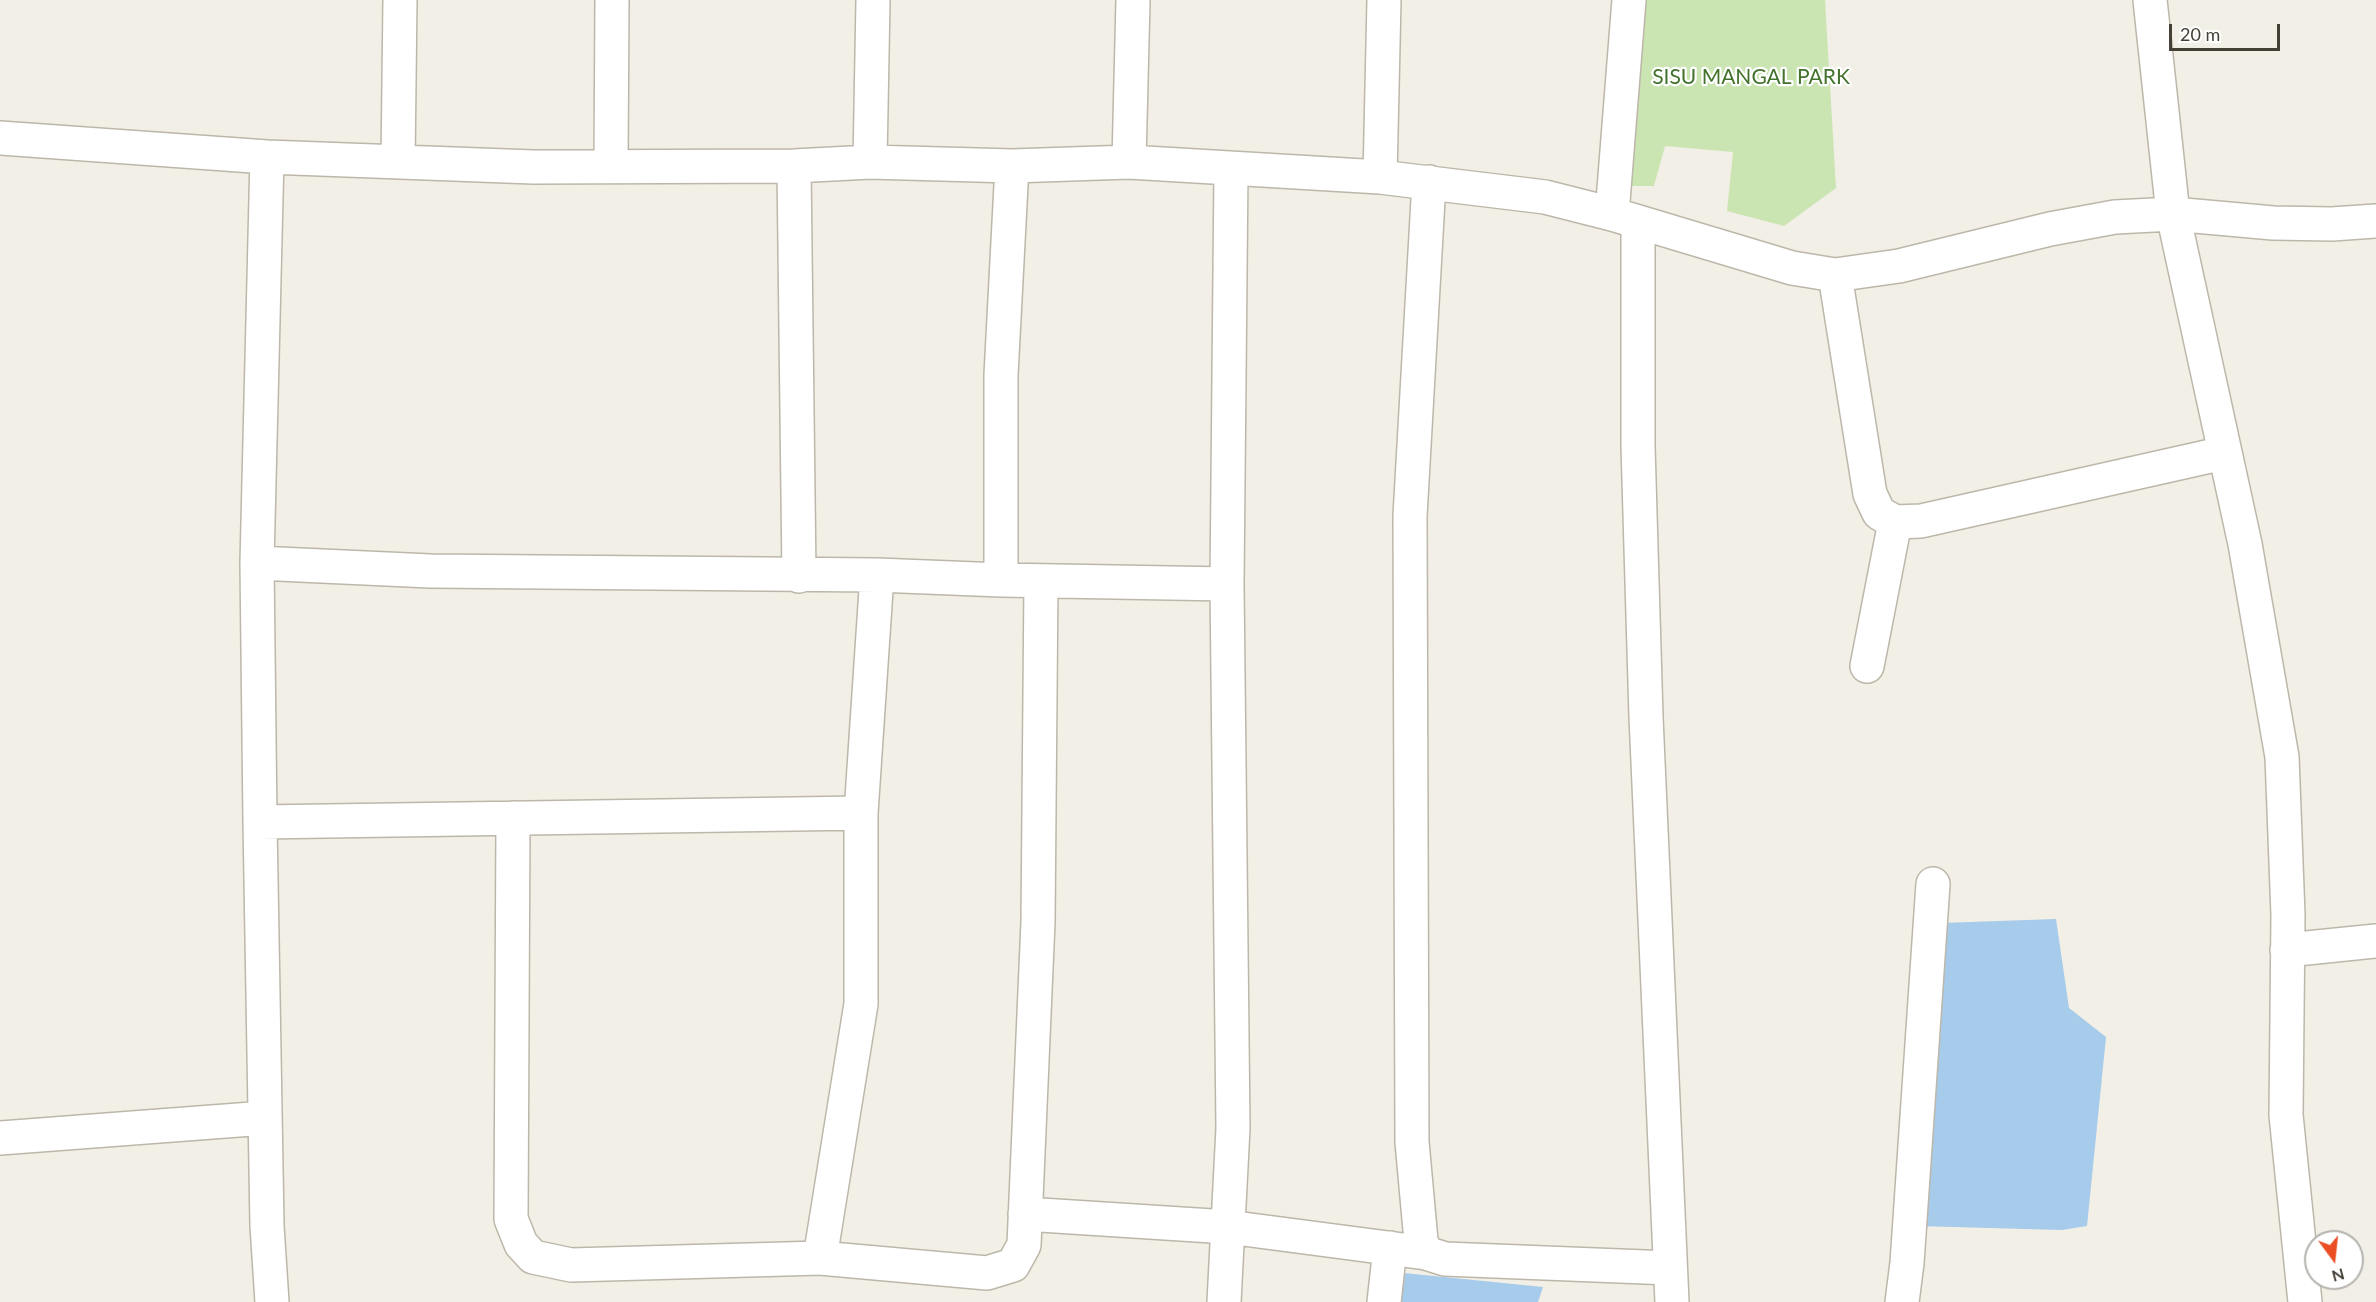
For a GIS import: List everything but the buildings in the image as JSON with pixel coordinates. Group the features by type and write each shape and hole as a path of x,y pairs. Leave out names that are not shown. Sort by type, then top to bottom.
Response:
{"street":[{"path":"398,162 400,0"},
{"path":"611,165 612,0"},
{"path":"870,162 873,0"},
{"path":"1129,162 1133,0"},
{"path":"1380,177 1384,0"},
{"path":"1629,0 1625,218 1638,446 1646,717 1672,1302"},
{"path":"2150,0 2173,214 2245,544 2282,757 2288,950 2286,1115 2305,1302"},
{"path":"0,138 267,157 533,167 794,166 870,162 1012,166 1129,162 1380,177 1545,197 1625,218 1792,268 1835,276 1899,266 2039,232 2115,218 2173,214 2273,223 2332,224 2376,221"},
{"path":"267,157 257,563 267,1226 272,1302"},
{"path":"794,166 800,576"},
{"path":"1001,580 1001,375 1012,166"},
{"path":"1224,1302 1233,1128 1227,584 1231,169"},
{"path":"1426,1253 1421,1241 1412,1142 1410,516 1429,182"},
{"path":"1835,276 1870,494 1879,513 1895,522 1921,520 2224,453"},
{"path":"1867,666 1895,522"},
{"path":"257,563 430,571 877,575 1001,580 1227,584"},
{"path":"820,1258 861,1004 861,813 877,575"},
{"path":"513,818 510,1219 521,1244 533,1257 570,1265 820,1258 987,1273 1013,1265 1024,1245 1038,922 1041,581"},
{"path":"260,822 861,813"},
{"path":"1902,1302 1907,1263 1933,884"},
{"path":"2288,950 2376,941"},
{"path":"0,1138 265,1118"},
{"path":"1025,1214 1228,1227 1426,1253 1445,1259 1670,1268"},
{"path":"1384,1302 1390,1248"}],"green space":[{"name":"SISU MANGAL PARK","path":"1639,0 1825,0 1836,188 1784,226 1727,211 1733,152 1665,146 1654,186 1631,186"}],"water":[{"path":"2056,919 2069,1008 2106,1037 2087,1226 2062,1230 1918,1226 1941,923"},
{"path":"1394,1272 1543,1287 1538,1302 1391,1302"}]}
